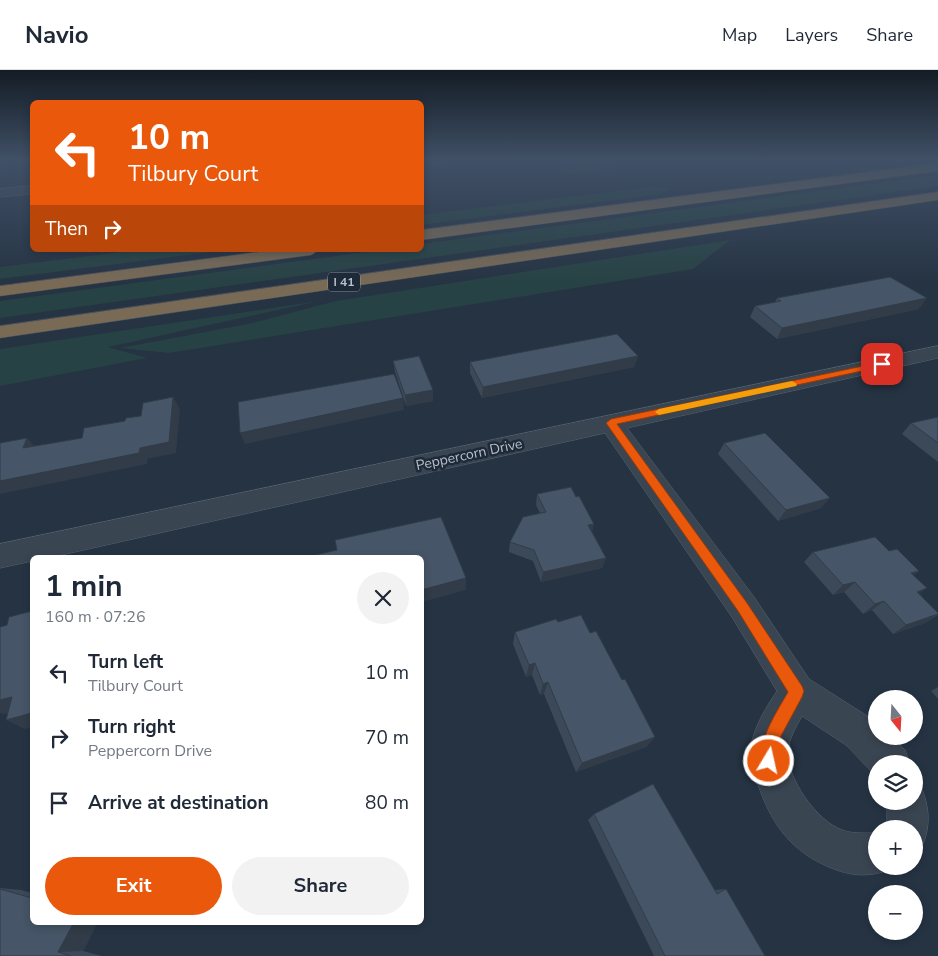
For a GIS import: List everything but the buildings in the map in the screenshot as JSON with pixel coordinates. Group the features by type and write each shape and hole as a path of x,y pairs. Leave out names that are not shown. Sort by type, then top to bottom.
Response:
{"highway":[{"path":"424,235 677,201"},
{"name":"I 41","path":"0,332 901,201"},
{"path":"0,291 296,252"}],"street":[{"name":"Peppercorn Drive","path":"0,556 611,423 932,359"},
{"path":"611,423 748,614 797,691 859,732 882,755"},
{"path":"797,691 773,734 769,761 779,791 798,823 824,844 858,856 868,855"}],"green space":[{"path":"533,201 604,201 424,225 424,215"},
{"path":"741,201 829,201 0,318 0,301 365,252 424,252 424,244"},
{"path":"730,240 693,269 169,353 120,348 248,324 336,301"},
{"path":"122,252 210,252 0,279 0,267"},
{"path":"319,301 108,347 147,358 0,386 0,349"}],"slow traffic":[{"path":"659,412 792,384"}],"route":[{"path":"769,761 773,734 797,691 772,649 743,607 611,423 882,364"}]}
